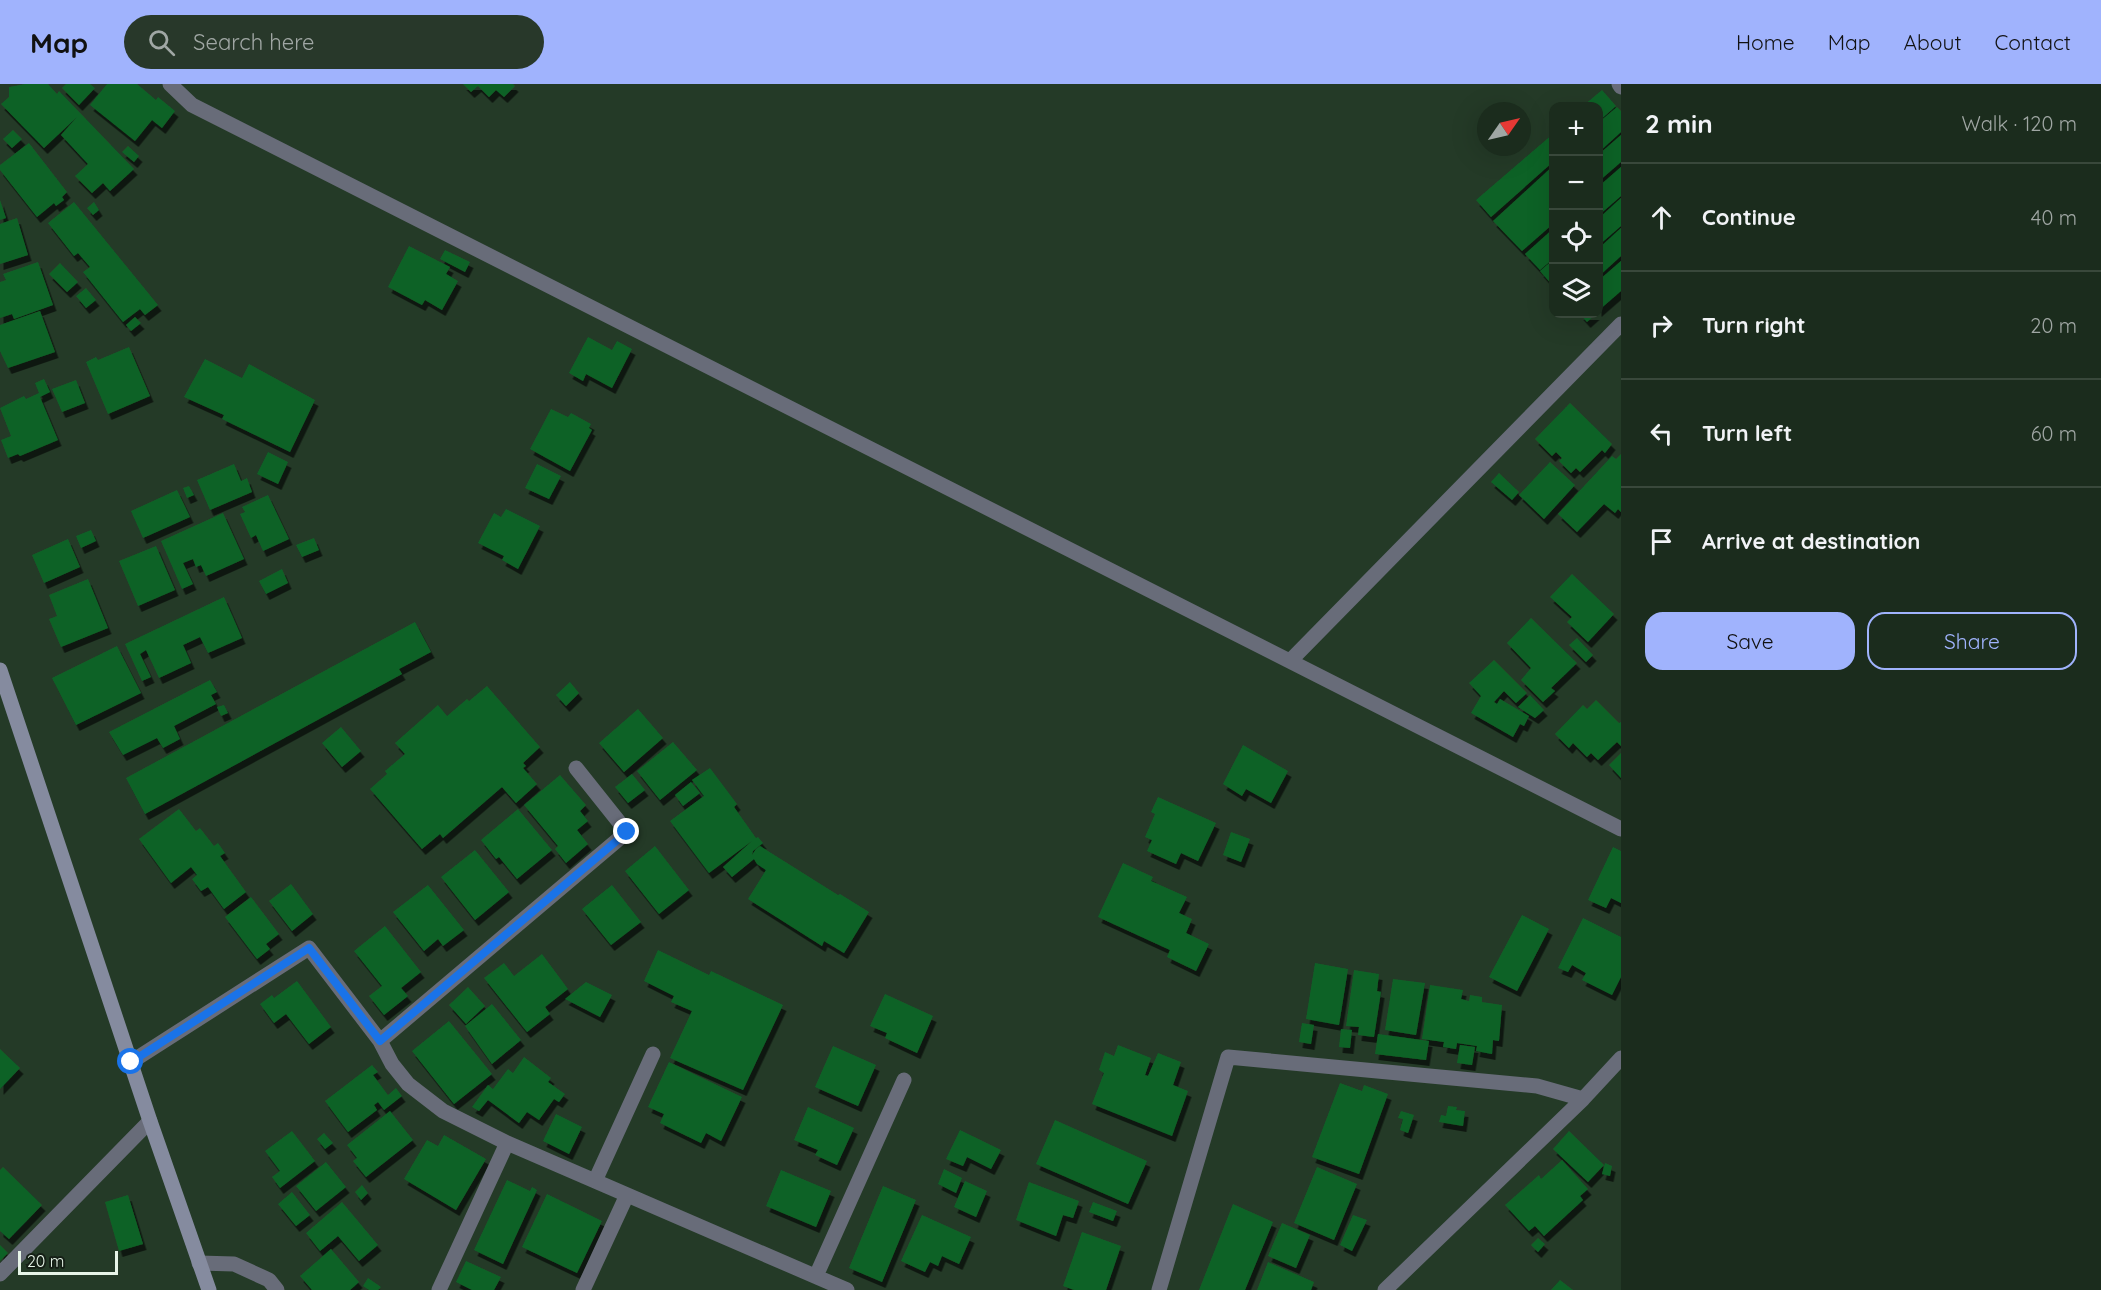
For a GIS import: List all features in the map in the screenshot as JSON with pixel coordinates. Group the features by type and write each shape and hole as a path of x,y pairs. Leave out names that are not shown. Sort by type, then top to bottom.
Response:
{"street":[{"path":"170,84 192,105 1621,829"},
{"path":"1290,661 1621,324"},
{"path":"0,670 150,1121 209,1290"},
{"path":"380,1041 627,832 576,768"},
{"path":"131,1062 309,948 380,1041 392,1064 408,1084 443,1112 507,1143 847,1290"},
{"path":"595,1181 653,1054"},
{"path":"1159,1290 1228,1057 1537,1086 1583,1099"},
{"path":"1385,1290 1583,1099 1621,1058"},
{"path":"816,1276 904,1080"},
{"path":"0,1274 150,1121"},
{"path":"439,1290 507,1143"},
{"path":"583,1290 627,1195"},
{"path":"200,1263 234,1264 269,1280 277,1290"}],"building":[{"path":"48,84 57,94 59,91 134,169 110,191 103,183 92,193 75,176 88,164 61,135 77,117 44,148 1,104 9,97 9,87"},
{"path":"66,84 90,84 95,88 79,105 62,88"},
{"path":"107,84 137,84 156,100 158,97 175,111 162,128 152,120 135,141 90,105"},
{"path":"463,84 513,84 515,86 504,97 496,90 489,97 478,86 471,92"},
{"path":"1602,90 1616,106 1603,118 1603,102 1588,102"},
{"path":"1617,107 1621,111 1621,132 1603,148 1603,119"},
{"path":"13,130 22,139 12,148 3,139"},
{"path":"1621,135 1621,162 1603,178 1603,156 1603,151"},
{"path":"1549,137 1549,165 1491,217 1476,200 1527,156 1531,156 1531,153"},
{"path":"29,143 67,192 62,197 64,200 56,206 54,203 37,217 0,170 0,165"},
{"path":"128,146 139,156 134,162 122,152"},
{"path":"1621,167 1621,196 1603,212 1603,210 1603,183"},
{"path":"1549,170 1549,227 1522,251 1493,221"},
{"path":"1621,198 1621,226 1603,242 1603,214"},
{"path":"0,200 6,218 0,220"},
{"path":"74,202 158,305 145,315 140,309 123,322 83,272 90,267 78,253 74,256 48,223"},
{"path":"94,202 99,210 93,215 87,208"},
{"path":"17,218 28,255 0,264 0,224"},
{"path":"1621,228 1621,256 1603,272 1603,264 1603,244"},
{"path":"1549,232 1549,262 1540,270 1525,254"},
{"path":"409,246 450,267 446,274 458,281 442,310 425,300 422,305 388,287"},
{"path":"445,250 470,262 465,272 440,259"},
{"path":"1621,261 1621,291 1603,307 1603,277"},
{"path":"38,262 53,305 14,319 12,314 0,318 0,282 6,280 3,274"},
{"path":"60,263 78,282 67,292 49,274"},
{"path":"1549,263 1549,281 1540,271"},
{"path":"86,288 96,300 86,308 76,296"},
{"path":"40,311 55,352 8,368 0,351 0,325"},
{"path":"135,317 141,323 131,331 126,325"},
{"path":"588,337 612,350 617,341 632,349 612,388 586,374 583,381 569,373"},
{"path":"129,347 150,396 108,414 86,362 96,357 98,360"},
{"path":"205,359 242,378 249,364 315,400 290,452 222,419 224,415 184,397"},
{"path":"44,379 50,392 40,397 58,440 20,456 18,454 8,458 1,440 11,436 0,408 24,396 26,399 39,393 35,383"},
{"path":"76,380 85,403 62,412 52,389"},
{"path":"1570,403 1612,444 1605,453 1602,450 1580,472 1576,468 1571,473 1559,461 1562,458 1556,452 1552,456 1535,439"},
{"path":"551,409 568,417 571,413 591,424 589,428 592,430 570,471 530,449"},
{"path":"268,452 288,462 278,484 257,474"},
{"path":"1621,454 1621,512 1618,509 1615,513 1604,504 1577,532 1558,514 1612,456 1616,459"},
{"path":"1550,462 1575,485 1544,519 1519,495"},
{"path":"234,464 241,481 247,478 252,492 210,510 197,480"},
{"path":"537,464 561,476 549,499 525,488"},
{"path":"1499,473 1519,492 1512,500 1491,482"},
{"path":"189,486 194,495 187,498 183,488"},
{"path":"177,490 190,517 143,538 131,511"},
{"path":"268,495 289,539 263,551 256,535 251,538 240,514 245,512 242,507"},
{"path":"506,509 540,526 518,569 502,560 504,556 478,543 494,513 501,517"},
{"path":"223,513 244,559 206,576 201,565 196,567 193,559 183,563 193,584 182,589 161,541"},
{"path":"91,530 96,541 81,548 76,536"},
{"path":"314,538 319,550 302,557 296,545"},
{"path":"68,539 80,567 44,583 32,555"},
{"path":"156,546 175,590 138,606 119,561"},
{"path":"282,569 288,583 266,594 259,581"},
{"path":"1572,574 1614,614 1588,642 1567,622 1572,617 1550,597"},
{"path":"88,579 108,628 61,647 49,619 57,616 49,595"},
{"path":"224,597 242,638 208,653 200,637 183,645 191,663 159,678 146,650 140,654 151,677 142,681 125,644"},
{"path":"1531,618 1577,663 1551,688 1555,691 1543,702 1521,680 1531,668 1507,643"},
{"path":"415,622 431,652 399,669 402,674 145,814 126,778"},
{"path":"1577,638 1593,655 1586,662 1569,645"},
{"path":"117,646 141,693 76,725 52,678"},
{"path":"1494,660 1527,693 1516,703 1504,691 1494,702 1497,704 1500,699 1529,716 1524,726 1520,724 1513,737 1471,713 1481,696 1469,683"},
{"path":"210,680 217,692 211,695 216,704 174,726 180,739 163,748 157,738 123,755 109,732"},
{"path":"570,682 579,693 566,706 556,695"},
{"path":"487,686 540,747 523,763 526,766 523,768 537,784 516,803 502,787 443,838 440,834 422,849 370,789 387,774 385,771 405,754 395,743 438,705 447,716"},
{"path":"1530,695 1544,710 1535,718 1518,707"},
{"path":"1596,700 1619,723 1621,722 1621,746 1617,742 1598,760 1591,753 1587,757 1573,743 1569,748 1555,734 1583,705 1587,709"},
{"path":"224,705 228,713 221,716 217,707"},
{"path":"638,709 663,738 624,772 599,743"},
{"path":"341,727 361,751 342,767 322,743"},
{"path":"673,742 697,770 660,800 637,771"},
{"path":"1243,745 1288,771 1271,803 1246,789 1242,796 1223,784"},
{"path":"1621,753 1621,778 1609,765"},
{"path":"710,768 737,804 734,807 756,838 758,837 763,843 753,851 752,855 760,846 869,912 844,953 824,941 822,946 748,899 766,870 754,859 732,877 723,867 752,841 709,873 670,821 704,796 692,780"},
{"path":"632,774 645,790 628,803 615,787"},
{"path":"560,775 586,805 580,811 588,821 577,830 588,844 566,863 555,849 558,846 524,805"},
{"path":"691,782 700,793 683,806 675,795"},
{"path":"1158,797 1216,823 1198,861 1181,853 1176,864 1147,851 1152,840 1145,837 1155,814 1151,812"},
{"path":"179,809 196,831 200,828 214,846 218,843 225,853 220,856 246,892 224,909 208,887 201,891 192,879 197,875 191,867 171,883 139,839"},
{"path":"518,809 552,850 517,879 499,857 496,859 481,840"},
{"path":"1231,832 1250,839 1241,862 1223,855"},
{"path":"655,846 689,890 659,914 625,871"},
{"path":"1613,847 1621,851 1621,903 1611,898 1606,908 1588,900"},
{"path":"475,850 509,892 475,920 441,877"},
{"path":"1123,863 1153,877 1151,881 1187,897 1179,913 1192,919 1186,933 1209,944 1196,971 1167,957 1170,950 1098,917"},
{"path":"291,884 313,914 292,931 269,901"},
{"path":"428,885 464,930 443,946 438,939 424,951 393,912"},
{"path":"612,885 641,922 611,945 582,909"},
{"path":"251,897 279,934 266,944 270,949 257,959 225,917"},
{"path":"1522,915 1549,929 1517,991 1489,977"},
{"path":"1583,918 1621,937 1621,977 1612,995 1582,980 1586,973 1572,965 1568,972 1558,968"},
{"path":"385,926 421,972 401,988 408,996 384,1015 369,996 382,986 354,951"},
{"path":"658,950 709,975 711,971 783,1005 743,1090 670,1058 692,1011 671,1002 674,996 644,981"},
{"path":"542,954 568,989 545,1007 550,1014 527,1032 484,978 504,963 514,976"},
{"path":"1315,963 1348,969 1339,1025 1306,1019"},
{"path":"1354,970 1379,974 1377,991 1381,992 1374,1037 1358,1035 1359,1027 1346,1026"},
{"path":"1393,979 1425,983 1416,1035 1385,1030"},
{"path":"297,981 331,1027 309,1044 286,1014 274,1023 260,1004 272,995 274,998"},
{"path":"586,982 612,995 600,1017 565,999"},
{"path":"1430,985 1463,990 1461,999 1469,1001 1470,995 1482,997 1482,1002 1502,1005 1499,1041 1493,1040 1492,1054 1476,1051 1477,1046 1457,1043 1456,1049 1443,1047 1444,1042 1422,1039"},
{"path":"468,987 485,1006 466,1024 449,1005"},
{"path":"885,994 933,1016 917,1053 885,1038 887,1033 870,1026"},
{"path":"492,1004 521,1040 492,1064 465,1026"},
{"path":"449,1021 492,1074 454,1104 412,1051"},
{"path":"1302,1023 1314,1025 1311,1044 1299,1042"},
{"path":"1341,1029 1352,1030 1350,1048 1339,1047"},
{"path":"1378,1034 1429,1041 1426,1060 1375,1054"},
{"path":"1118,1045 1151,1058 1145,1075 1148,1076 1158,1053 1181,1062 1173,1085 1188,1091 1172,1136 1092,1104 1104,1073 1099,1070 1105,1052 1114,1056"},
{"path":"1460,1045 1475,1047 1472,1065 1457,1063"},
{"path":"833,1046 876,1065 858,1106 815,1087"},
{"path":"0,1049 20,1068 0,1089"},
{"path":"524,1057 551,1078 548,1082 565,1094 559,1102 554,1099 539,1120 527,1112 519,1123 488,1100 479,1111 472,1107 488,1085 493,1089 508,1069 513,1073"},
{"path":"669,1062 742,1097 721,1141 706,1133 701,1143 660,1123 664,1114 648,1107"},
{"path":"372,1065 378,1072 373,1075 388,1095 396,1088 402,1096 384,1110 378,1102 374,1105 377,1110 348,1132 325,1101"},
{"path":"1340,1083 1362,1091 1364,1085 1388,1094 1359,1174 1312,1157"},
{"path":"1448,1106 1465,1111 1463,1126 1439,1122 1441,1115 1446,1116"},
{"path":"808,1107 854,1128 837,1165 815,1155 818,1150 794,1140"},
{"path":"390,1111 413,1140 366,1177 353,1161 357,1158 347,1145"},
{"path":"1401,1111 1414,1115 1408,1133 1400,1130 1403,1119 1398,1118"},
{"path":"556,1114 582,1127 569,1154 543,1141"},
{"path":"1055,1120 1147,1161 1128,1204 1036,1164"},
{"path":"960,1130 1001,1150 991,1169 967,1157 963,1166 946,1159"},
{"path":"292,1131 315,1161 280,1188 272,1177 280,1171 265,1151"},
{"path":"1569,1131 1604,1165 1588,1182 1553,1149"},
{"path":"324,1133 333,1143 325,1149 317,1139"},
{"path":"444,1135 486,1159 456,1210 404,1179 427,1140 438,1146"},
{"path":"1562,1160 1588,1189 1580,1196 1583,1200 1544,1236 1535,1226 1529,1231 1505,1205 1539,1175 1541,1179"},
{"path":"326,1162 346,1187 316,1211 296,1186"},
{"path":"1605,1163 1612,1166 1610,1176 1602,1174"},
{"path":"3,1167 42,1205 9,1239 0,1231 0,1170"},
{"path":"1317,1167 1357,1184 1334,1240 1294,1223"},
{"path":"944,1169 962,1178 956,1193 938,1184"},
{"path":"781,1170 831,1191 816,1227 766,1206"},
{"path":"507,1180 530,1191 532,1187 537,1190 503,1264 474,1250"},
{"path":"965,1181 987,1191 976,1217 954,1207"},
{"path":"1029,1182 1079,1201 1073,1218 1063,1215 1056,1236 1016,1220"},
{"path":"362,1185 368,1193 361,1200 355,1192"},
{"path":"883,1186 916,1200 882,1282 849,1268"},
{"path":"292,1192 310,1215 296,1226 278,1204"},
{"path":"547,1194 602,1221 577,1273 522,1247"},
{"path":"128,1195 143,1244 119,1251 105,1202"},
{"path":"342,1202 378,1245 359,1261 338,1236 320,1251 306,1233"},
{"path":"1093,1202 1117,1211 1113,1221 1089,1212"},
{"path":"1233,1204 1273,1222 1245,1290 1199,1290"},
{"path":"922,1215 971,1237 959,1264 942,1256 938,1266 930,1262 925,1272 901,1261"},
{"path":"1353,1215 1367,1220 1352,1251 1340,1245"},
{"path":"1282,1223 1310,1235 1296,1268 1268,1256"},
{"path":"1082,1232 1121,1246 1106,1290 1074,1290 1063,1286"},
{"path":"1538,1238 1545,1244 1538,1252 1531,1245"},
{"path":"0,1245 8,1253 0,1261"},
{"path":"331,1249 359,1282 350,1290 312,1290 300,1276"},
{"path":"466,1261 501,1277 494,1290 472,1290 456,1282"},
{"path":"1268,1262 1314,1282 1311,1290 1257,1290"},
{"path":"368,1278 381,1287 378,1290 369,1290 363,1286"},
{"path":"1560,1280 1573,1290 1551,1290"}],"route":[{"path":"131,1062 309,948 380,1041 627,832"}]}
